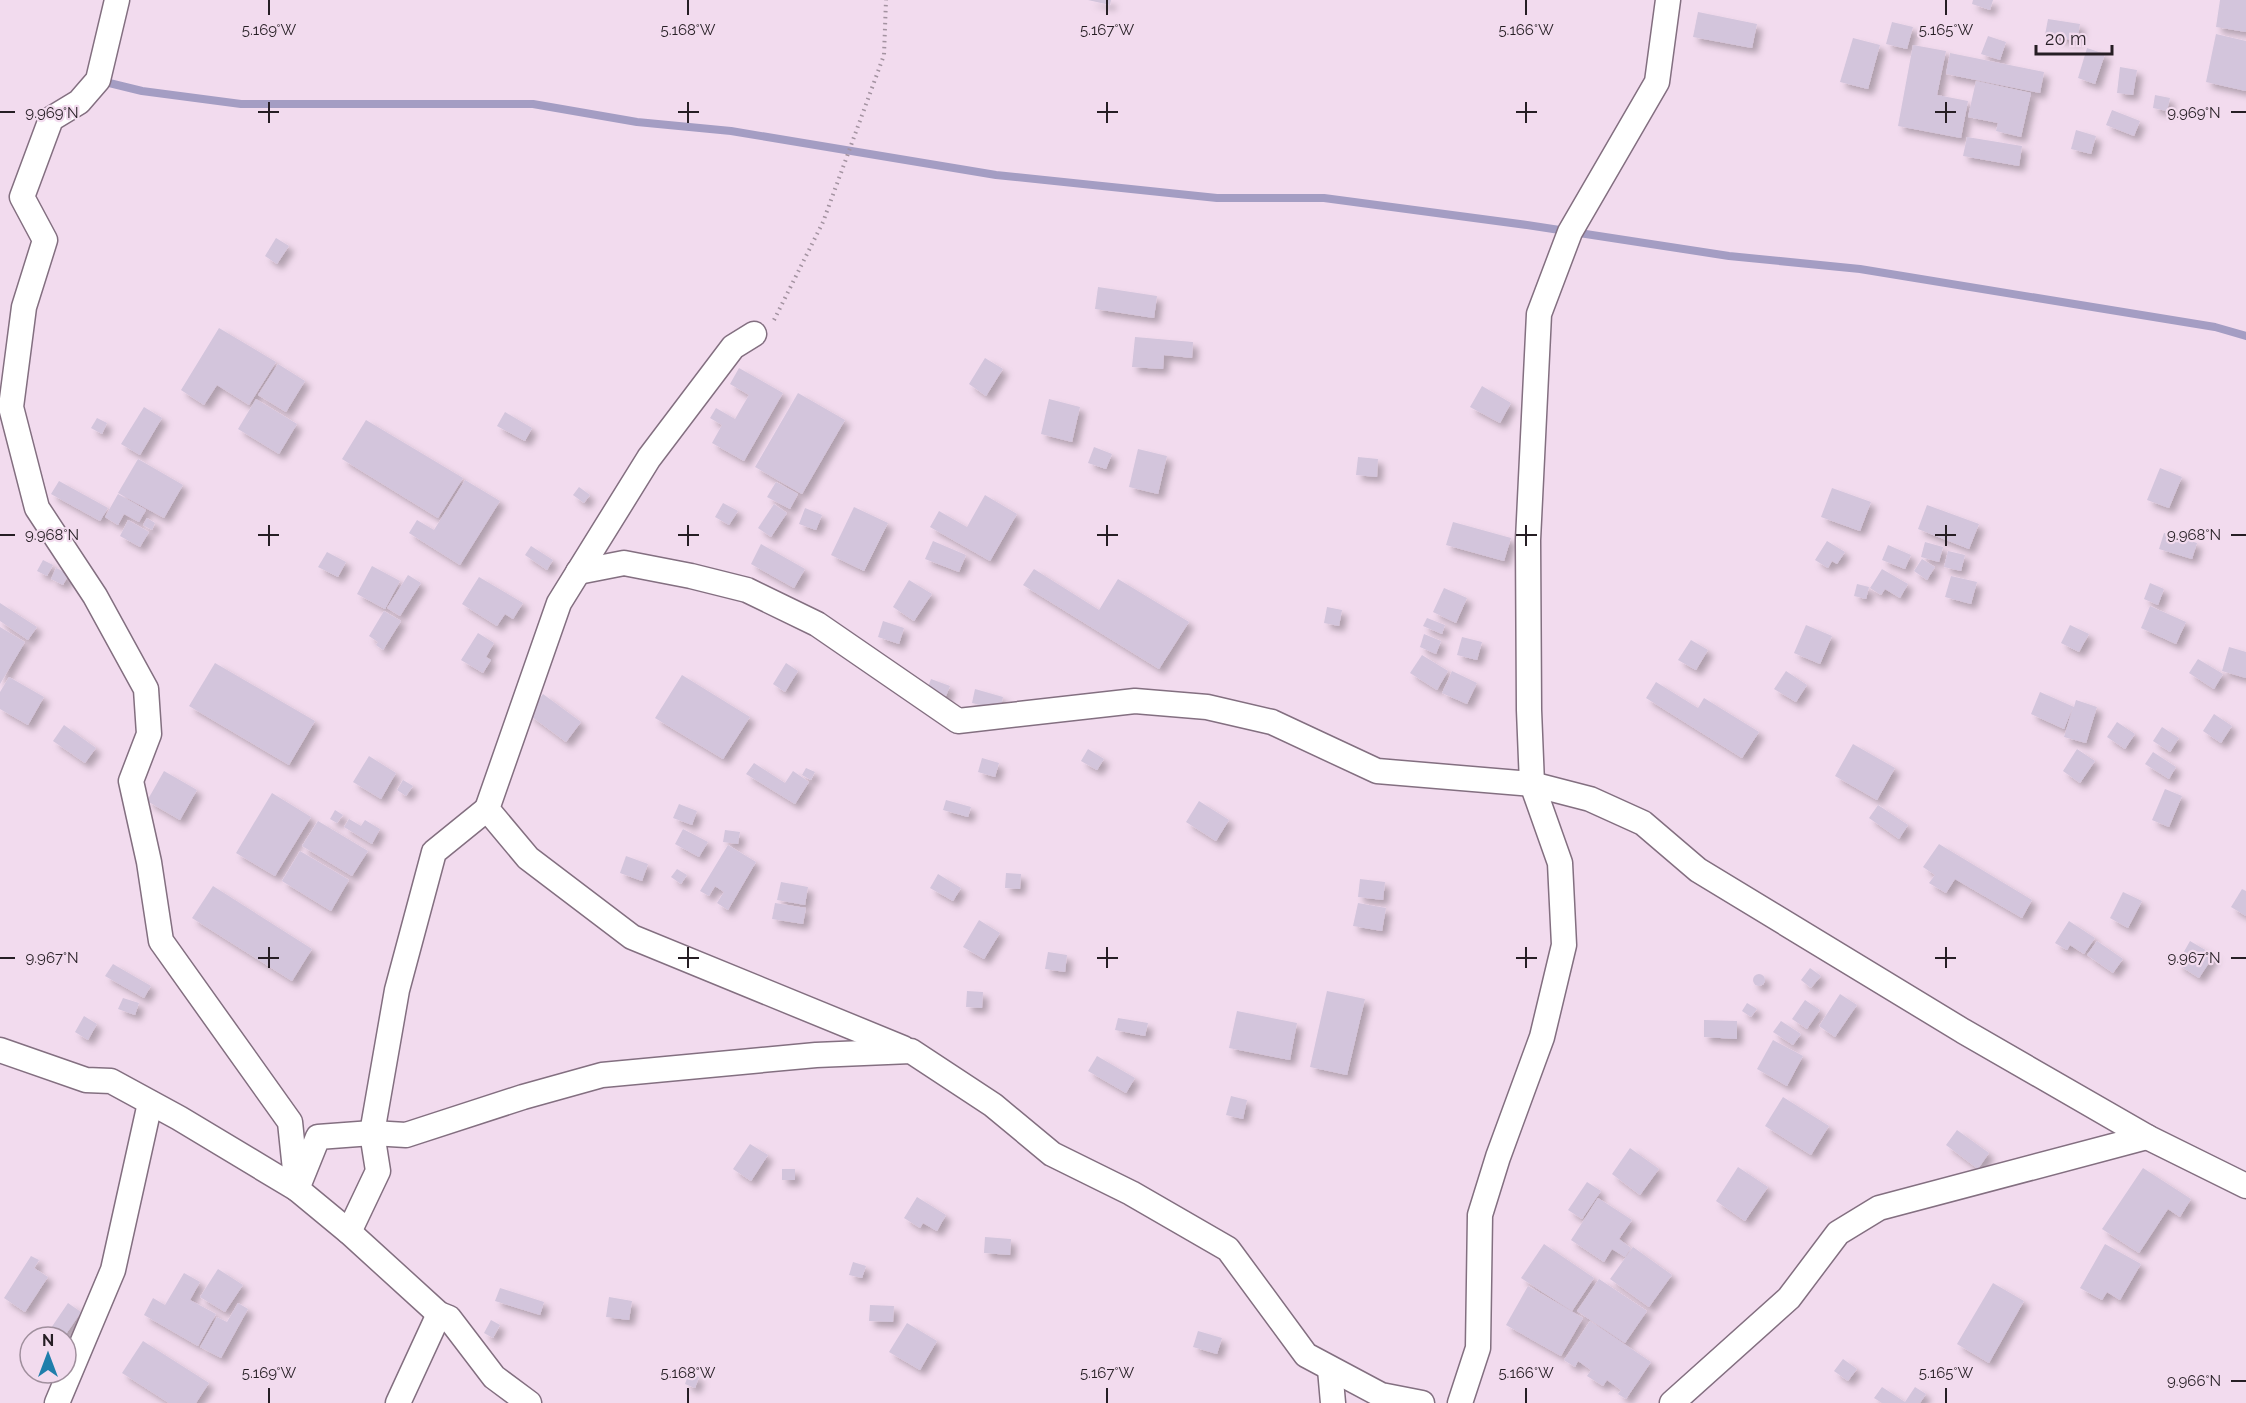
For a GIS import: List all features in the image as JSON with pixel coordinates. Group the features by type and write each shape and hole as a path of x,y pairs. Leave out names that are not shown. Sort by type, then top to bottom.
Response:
{"street":[{"path":"117,0 98,80 79,102 51,119 22,197 45,240 24,307 6,414 37,508 95,596 146,689 149,734 131,781 149,862 161,941 290,1122 297,1189"},
{"path":"1460,1403 1478,1348 1480,1215 1498,1157 1542,1037 1564,945 1560,863 1532,784 1529,710 1528,540 1539,314 1570,232 1657,82 1668,0"},
{"path":"349,1232 378,1171 372,1133 397,990 434,852 487,809 559,603 578,572 649,458 733,346 754,334"},
{"path":"578,572 624,563 747,590 817,624 958,721 1135,701 1207,707 1272,722 1377,771 1532,784 1590,799 1643,823 1698,870 1963,1031 2147,1137 2246,1186"},
{"path":"487,809 528,858 632,937 911,1051 993,1105 1052,1154 1131,1193 1228,1249 1306,1355 1381,1395 1422,1403"},
{"path":"0,1050 86,1080 111,1081 297,1189 349,1232 439,1314 449,1318 494,1377 529,1403"},
{"path":"297,1189 318,1137 372,1133 406,1135 523,1097 602,1075 816,1055 911,1051"},
{"path":"57,1403 113,1270 150,1102"},
{"path":"1672,1403 1789,1298 1838,1233 1880,1208 2147,1137"},
{"path":"398,1403 439,1314"},
{"path":"1330,1369 1333,1403"}],"path":[{"path":"754,334 772,323 823,222 884,55 886,0"}],"building":[{"path":"1088,0 1111,0 1110,5"},
{"path":"1973,0 1993,0 1990,10 1972,4"},
{"path":"2220,0 2246,0 2246,32 2216,27"},
{"path":"1698,12 1757,24 1752,48 1693,37"},
{"path":"2048,19 2080,24 2077,41 2045,35"},
{"path":"1892,22 1913,27 1907,49 1886,44"},
{"path":"2216,34 2246,41 2246,91 2206,82"},
{"path":"1988,36 2006,42 2000,60 1981,54"},
{"path":"1853,38 1880,45 1868,89 1840,82"},
{"path":"1913,45 1946,51 1937,95 1968,101 1961,138 1898,126"},
{"path":"2087,48 2105,54 2095,84 2078,78"},
{"path":"1950,53 2044,72 2040,93 1946,74"},
{"path":"2120,67 2137,70 2133,95 2117,93"},
{"path":"1976,81 2031,93 2021,137 1996,131 1998,123 1968,117"},
{"path":"2155,95 2170,98 2167,111 2153,108"},
{"path":"2112,110 2140,121 2134,136 2106,125"},
{"path":"2076,130 2096,136 2091,154 2071,149"},
{"path":"1967,137 2022,146 2019,166 1963,156"},
{"path":"276,238 289,246 277,264 265,256"},
{"path":"1098,287 1157,296 1154,318 1095,309"},
{"path":"219,328 276,362 249,405 217,385 204,405 181,390"},
{"path":"1135,337 1193,342 1192,358 1164,355 1163,369 1132,367"},
{"path":"985,358 1003,369 986,396 969,384"},
{"path":"278,364 305,381 286,412 258,395"},
{"path":"739,368 783,393 744,461 712,443 722,425 710,418 716,408 735,419 749,395 730,384"},
{"path":"1482,386 1511,403 1500,423 1470,407"},
{"path":"798,393 845,420 802,494 755,467"},
{"path":"256,399 297,424 279,454 238,429"},
{"path":"1049,399 1080,407 1072,442 1041,434"},
{"path":"144,407 162,418 140,455 121,444"},
{"path":"505,412 532,428 525,441 497,426"},
{"path":"97,418 107,423 102,434 91,428"},
{"path":"366,420 463,478 438,518 342,459"},
{"path":"1094,447 1112,454 1106,469 1088,463"},
{"path":"1138,449 1167,456 1158,494 1129,487"},
{"path":"1358,457 1378,459 1377,477 1356,475"},
{"path":"138,459 183,485 164,518 118,493"},
{"path":"2160,468 2182,477 2169,508 2147,500"},
{"path":"465,480 500,501 460,565 409,533 417,520 434,530"},
{"path":"59,481 108,508 100,521 51,494"},
{"path":"776,482 798,494 790,509 767,497"},
{"path":"579,487 590,495 584,503 573,495"},
{"path":"1832,488 1871,502 1860,531 1821,517"},
{"path":"118,494 146,510 139,522 124,514 118,525 105,517"},
{"path":"985,495 1017,514 990,561 930,527 939,511 967,527"},
{"path":"723,503 738,511 729,525 715,517"},
{"path":"774,504 787,513 771,537 758,528"},
{"path":"1927,505 1979,524 1969,549 1918,529"},
{"path":"854,507 888,523 864,571 831,555"},
{"path":"805,508 822,515 816,530 799,524"},
{"path":"147,518 155,523 152,530 143,525"},
{"path":"128,520 149,532 140,547 120,536"},
{"path":"1453,522 1511,538 1504,561 1446,545"},
{"path":"2164,533 2197,543 2192,559 2159,549"},
{"path":"933,541 966,555 959,572 925,559"},
{"path":"1827,541 1845,552 1837,564 1832,561 1828,568 1815,560"},
{"path":"1925,542 1943,547 1939,562 1921,557"},
{"path":"761,544 805,569 794,588 751,564"},
{"path":"1888,545 1911,555 1905,569 1882,560"},
{"path":"531,546 553,560 547,570 525,555"},
{"path":"1948,551 1965,555 1961,571 1944,567"},
{"path":"327,552 346,562 338,577 318,567"},
{"path":"1922,559 1935,567 1927,580 1914,571"},
{"path":"43,560 53,565 47,576 37,571"},
{"path":"372,566 400,581 385,609 357,594"},
{"path":"56,568 69,574 63,585 51,579"},
{"path":"1034,569 1099,610 1118,579 1189,622 1159,669 1023,585"},
{"path":"1882,569 1908,584 1900,598 1885,589 1881,595 1870,588"},
{"path":"408,575 421,583 400,616 387,608"},
{"path":"1951,576 1977,582 1971,604 1945,597"},
{"path":"479,577 523,603 513,619 505,614 497,626 462,604"},
{"path":"909,580 932,594 914,621 893,607"},
{"path":"2150,583 2164,589 2158,605 2144,599"},
{"path":"1857,584 1869,587 1866,599 1854,596"},
{"path":"1444,588 1467,598 1456,623 1433,612"},
{"path":"0,603 37,627 28,640 0,621"},
{"path":"2150,606 2186,622 2176,644 2141,628"},
{"path":"1327,607 1342,610 1339,626 1324,623"},
{"path":"384,611 401,621 383,650 376,645 378,642 369,636"},
{"path":"1427,618 1445,625 1442,634 1423,626"},
{"path":"883,621 904,628 899,644 878,637"},
{"path":"1806,625 1832,636 1820,664 1794,653"},
{"path":"2070,625 2089,634 2079,652 2061,643"},
{"path":"0,627 25,642 0,684"},
{"path":"478,633 494,643 486,657 491,660 483,673 461,660"},
{"path":"1424,634 1441,641 1436,654 1420,647"},
{"path":"1462,637 1482,642 1477,660 1457,655"},
{"path":"1691,640 1708,650 1696,670 1678,660"},
{"path":"2229,647 2246,652 2246,678 2222,671"},
{"path":"1422,655 1448,671 1437,690 1410,673"},
{"path":"2198,659 2223,674 2214,689 2189,673"},
{"path":"215,663 315,721 289,765 189,706"},
{"path":"786,663 798,671 785,692 773,684"},
{"path":"1452,671 1477,683 1467,704 1442,693"},
{"path":"1786,671 1807,685 1796,702 1774,689"},
{"path":"682,675 750,717 723,759 655,718"},
{"path":"9,677 44,697 28,725 0,709 0,692"},
{"path":"931,679 950,686 944,701 925,695"},
{"path":"1656,682 1698,708 1704,698 1759,732 1742,758 1646,698"},
{"path":"975,689 1003,697 1000,710 972,703"},
{"path":"2040,692 2074,707 2076,700 2097,707 2086,743 2064,737 2073,707 2064,729 2031,714"},
{"path":"543,694 581,722 566,742 528,714"},
{"path":"2214,714 2232,726 2221,743 2203,731"},
{"path":"2117,722 2135,734 2125,749 2107,737"},
{"path":"64,725 96,748 85,763 53,741"},
{"path":"2162,727 2179,738 2170,752 2153,741"},
{"path":"1853,744 1895,768 1877,800 1835,776"},
{"path":"1088,749 1104,759 1097,770 1081,761"},
{"path":"2077,749 2095,761 2080,783 2063,771"},
{"path":"2153,752 2176,767 2169,779 2145,764"},
{"path":"369,756 396,773 381,799 353,782"},
{"path":"982,758 999,763 995,777 978,772"},
{"path":"754,763 785,783 793,771 809,782 795,804 746,774"},
{"path":"806,768 815,772 811,780 802,775"},
{"path":"164,771 197,790 180,820 147,801"},
{"path":"403,780 413,786 406,796 397,790"},
{"path":"2165,789 2182,796 2169,827 2152,820"},
{"path":"272,793 311,817 275,876 236,853"},
{"path":"946,800 971,807 968,817 943,810"},
{"path":"1199,801 1229,820 1216,841 1186,822"},
{"path":"679,804 697,811 692,825 673,818"},
{"path":"1878,805 1908,825 1899,839 1869,818"},
{"path":"335,810 343,815 337,823 330,819"},
{"path":"349,819 361,826 365,820 380,829 372,844 344,827"},
{"path":"318,821 368,851 352,876 302,846"},
{"path":"683,829 708,842 699,857 675,844"},
{"path":"725,830 740,832 738,844 723,842"},
{"path":"1939,844 2032,900 2022,918 1955,879 1946,893 1929,883 1935,875 1923,867"},
{"path":"728,845 756,862 728,910 717,903 724,892 715,886 709,896 700,891"},
{"path":"300,851 349,880 331,911 282,881"},
{"path":"626,856 648,864 642,881 620,873"},
{"path":"677,869 687,875 681,884 671,877"},
{"path":"1006,873 1021,874 1020,889 1005,888"},
{"path":"938,874 961,888 953,901 930,888"},
{"path":"1360,879 1385,882 1383,900 1358,897"},
{"path":"781,882 808,887 805,905 777,900"},
{"path":"213,886 312,949 292,981 192,918"},
{"path":"2242,889 2246,891 2246,916 2231,907"},
{"path":"2123,892 2142,901 2128,928 2110,918"},
{"path":"775,903 806,908 803,924 772,919"},
{"path":"1358,903 1386,908 1382,931 1353,926"},
{"path":"979,920 1000,933 984,959 963,947"},
{"path":"2069,921 2095,938 2084,954 2070,945 2067,950 2055,943"},
{"path":"2097,941 2123,959 2113,973 2087,955"},
{"path":"2190,941 2214,955 2199,978 2177,964"},
{"path":"1048,952 1067,955 1065,972 1045,969"},
{"path":"113,964 151,986 144,998 105,976"},
{"path":"1810,968 1821,976 1811,988 1801,980"},
{"path":"1761,974 1765,980 1761,986 1757,986 1753,978"},
{"path":"967,991 983,992 982,1008 966,1007"},
{"path":"1327,991 1365,999 1347,1075 1310,1067"},
{"path":"1840,994 1857,1005 1835,1037 1819,1026"},
{"path":"123,998 139,1003 135,1015 118,1009"},
{"path":"1805,1000 1820,1010 1807,1029 1792,1019"},
{"path":"1747,1003 1757,1009 1751,1017 1742,1011"},
{"path":"1237,1011 1297,1023 1290,1060 1229,1048"},
{"path":"84,1016 97,1024 88,1040 75,1032"},
{"path":"1118,1018 1148,1023 1145,1036 1115,1030"},
{"path":"1704,1020 1737,1021 1737,1039 1704,1037"},
{"path":"1781,1021 1801,1034 1793,1045 1773,1032"},
{"path":"1773,1040 1803,1056 1787,1086 1757,1069"},
{"path":"1097,1056 1135,1078 1126,1093 1088,1071"},
{"path":"1231,1096 1247,1100 1243,1119 1226,1115"},
{"path":"1783,1097 1829,1126 1811,1155 1765,1126"},
{"path":"1957,1130 1989,1153 1978,1169 1946,1145"},
{"path":"750,1144 768,1155 751,1181 733,1169"},
{"path":"1630,1148 1659,1169 1640,1195 1612,1174"},
{"path":"1738,1167 1768,1187 1745,1221 1716,1201"},
{"path":"2143,1168 2191,1199 2180,1217 2168,1209 2139,1253 2102,1229"},
{"path":"782,1169 795,1169 795,1180 782,1180"},
{"path":"1587,1182 1601,1191 1582,1219 1568,1210"},
{"path":"917,1197 946,1215 937,1231 923,1223 920,1228 904,1218"},
{"path":"1598,1198 1632,1220 1619,1239 1631,1248 1625,1257 1612,1249 1604,1262 1571,1240"},
{"path":"985,1237 1011,1239 1010,1255 984,1253"},
{"path":"1544,1244 1594,1278 1572,1311 1521,1278"},
{"path":"2105,1244 2141,1264 2120,1300 2107,1292 2102,1300 2080,1288"},
{"path":"1633,1247 1672,1275 1649,1307 1610,1279"},
{"path":"31,1256 39,1260 34,1268 48,1277 25,1312 4,1298"},
{"path":"853,1262 866,1266 862,1278 849,1275"},
{"path":"218,1269 243,1285 225,1312 200,1297"},
{"path":"184,1273 200,1282 190,1300 216,1314 198,1346 144,1315 153,1298 165,1305"},
{"path":"1599,1279 1647,1311 1625,1343 1577,1311"},
{"path":"1993,1283 2024,1301 1989,1363 1957,1344"},
{"path":"1528,1286 1583,1318 1561,1356 1506,1325"},
{"path":"500,1288 544,1302 540,1315 495,1301"},
{"path":"609,1297 632,1301 629,1320 606,1317"},
{"path":"68,1303 81,1312 72,1325 53,1325"},
{"path":"238,1303 248,1309 221,1358 200,1347 217,1317 227,1322"},
{"path":"870,1305 894,1306 893,1322 869,1321"},
{"path":"491,1320 500,1325 493,1338 484,1333"},
{"path":"1590,1321 1651,1362 1626,1399 1618,1394 1621,1390 1607,1380 1603,1386 1587,1376 1591,1370 1578,1361 1575,1367 1564,1360"},
{"path":"907,1323 937,1341 920,1370 889,1352"},
{"path":"1198,1331 1222,1338 1217,1354 1193,1347"},
{"path":"143,1341 209,1383 196,1403 169,1403 122,1373"},
{"path":"1843,1359 1857,1369 1848,1381 1834,1371"},
{"path":"689,1373 699,1377 695,1388 685,1384"},
{"path":"1882,1387 1905,1402 1915,1387 1926,1394 1920,1403 1882,1403 1874,1398"}],"waterway":[{"path":"101,81 142,91 241,104 533,104 637,122 731,131 996,175 1217,198 1324,198 1527,225 1729,256 1860,269 2215,327 2246,336"}]}
